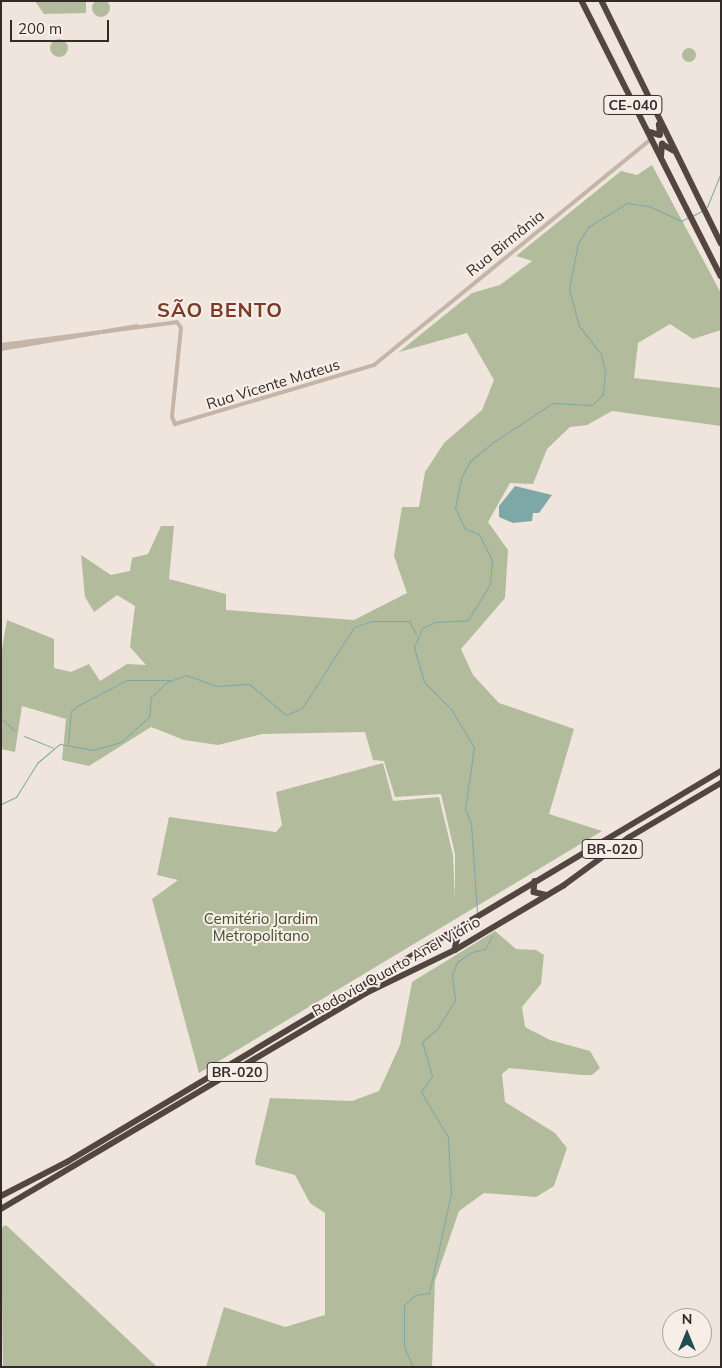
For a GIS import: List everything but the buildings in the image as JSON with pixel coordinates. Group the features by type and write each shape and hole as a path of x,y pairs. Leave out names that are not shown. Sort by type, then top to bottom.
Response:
{"highway":[{"name":"CE-040","path":"582,1 694,228 721,276"},
{"name":"CE-040","path":"602,1 721,243"},
{"path":"644,125 658,136 659,117"},
{"path":"662,162 662,144 678,156"},
{"name":"Rodovia Quarto Anel Viário","path":"1,1196 150,1113 534,881 721,771"},
{"name":"Rodovia Quarto Anel Viário","path":"1,1209 155,1121 366,993 455,950 546,895 721,783"},
{"path":"682,793 689,802"},
{"path":"534,881 534,892 546,895"},
{"path":"446,935 456,940 455,950"},
{"path":"150,1113 155,1121"},
{"path":"99,1143 104,1150"}],"street":[{"name":"Rua Birmânia","path":"374,365 651,139"},
{"name":"Rua Vicente Mateus","path":"138,326 174,321 180,326 172,417 179,424 374,365"},
{"path":"1,345 138,326"},
{"path":"1,350 138,326"}],"green space":[{"path":"97,-1 105,-1 110,4 108,15 97,17 92,12 92,4"},
{"path":"35,1 86,1 86,13 44,14"},
{"path":"59,39 65,42 68,48 65,54 59,57 53,54 50,48 53,42"},
{"path":"686,48 692,48 696,55 692,62 686,62 682,58 682,52"},
{"name":"Cemitério Jardim Metropolitano","path":"652,165 721,293 721,330 693,339 670,324 638,343 634,378 721,388 721,426 612,411 587,425 570,427 547,449 533,484 510,483 488,522 508,550 505,598 461,649 473,675 499,703 574,729 549,814 602,831 199,1073 152,899 178,880 157,875 169,817 276,832 282,825 276,792 383,763 393,801 439,797 453,855 455,900 455,854 441,794 395,797 384,761 373,760 365,732 262,734 218,745 184,740 151,727 89,766 62,760 66,719 22,706 15,752 1,749 1,655 7,620 54,639 54,668 71,672 89,664 100,681 127,664 146,665 130,647 135,606 117,595 94,612 85,597 81,555 111,575 130,571 132,558 148,554 161,526 174,526 169,579 226,594 226,610 354,620 407,593 394,556 402,507 419,507 425,472 444,443 482,410 494,380 467,333 399,352 472,293 500,285 532,261 516,256 621,171 637,175"},
{"path":"495,931 516,949 536,950 544,955 541,984 522,1007 525,1027 550,1040 590,1051 600,1068 592,1075 509,1068 502,1074 505,1102 555,1133 567,1148 554,1186 536,1197 484,1193 459,1211 435,1281 432,1367 206,1367 224,1307 285,1327 325,1315 325,1213 310,1203 295,1175 256,1165 255,1161 270,1098 352,1101 379,1091 400,1045 412,982"},
{"path":"6,1225 157,1367 3,1367 1,1228"}],"water":[{"path":"515,486 552,495 539,513 533,513 532,521 513,523 499,517 499,506"}],"waterway":[{"path":"707,207 721,173"},
{"path":"477,912 471,824 465,809 474,747 451,709 424,682 414,647 422,628 435,622 468,620 490,584 492,560 479,534 465,529 455,508 462,476 470,461 492,443 553,403 592,405 603,394 605,372 601,354 579,326 569,289 578,243 588,227 627,203 649,206 681,221 689,217"},
{"path":"692,216 702,211"},
{"path":"1,804 16,797 37,763 60,744 93,750 121,742 149,717 151,697 167,682 186,675 217,686 249,684 286,715 302,708 354,627 371,621 409,621 416,634"},
{"path":"68,744 71,711 77,706 127,680 171,680"},
{"path":"1,718 15,731"},
{"path":"24,736 53,748"},
{"path":"413,1367 404,1347 404,1305 415,1295 429,1293 451,1194 448,1137 421,1092 432,1076 422,1042 437,1029 455,1000 452,975 457,962 472,952 485,949 492,936"}],"district":[{"name":"SÃO BENTO","path":"220,309"}]}
